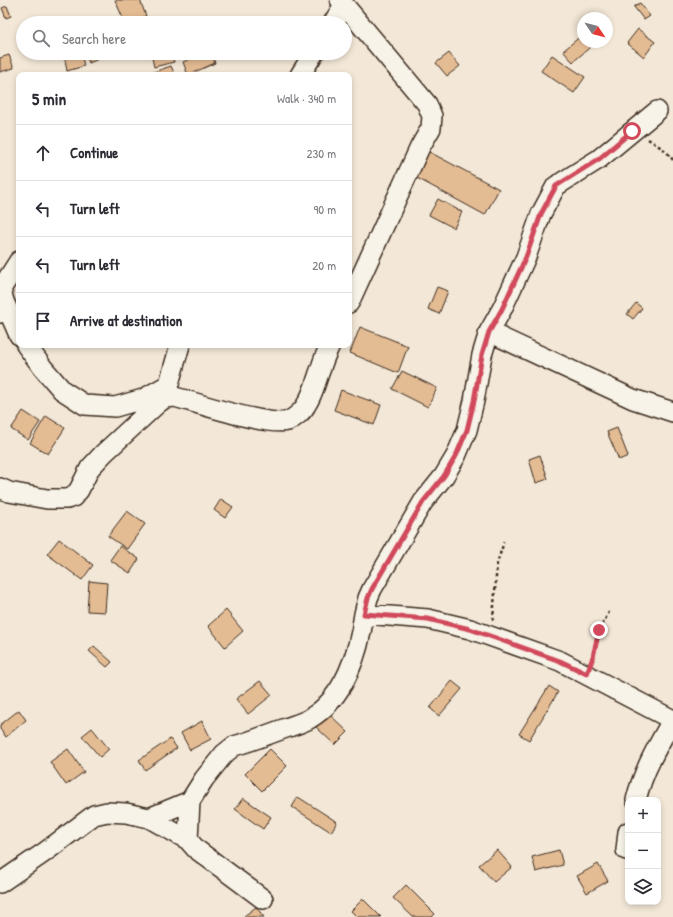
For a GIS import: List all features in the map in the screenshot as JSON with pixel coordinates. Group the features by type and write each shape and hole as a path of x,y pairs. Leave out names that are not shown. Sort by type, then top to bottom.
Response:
{"street":[{"path":"336,16 342,3 415,88 427,104 432,116 431,128 420,147 352,297"},
{"path":"302,72 310,60"},
{"path":"188,840 190,801 204,779 224,754 234,746 309,719 325,708 340,688 350,671 361,634 368,598 372,589 423,502 444,476 456,456 467,430 482,355 489,332 502,309 526,257 541,214 556,186 599,159 656,111"},
{"path":"16,266 1,289 2,307 16,330"},
{"path":"489,332 633,399 673,412"},
{"path":"28,348 62,390 85,404 115,407 166,392 175,397 238,415 275,422 288,421 298,415 306,406 313,392 321,365 329,348"},
{"path":"0,488 9,492 47,499 67,499 73,497 79,490 90,468 166,392 179,348"},
{"path":"364,614 428,619 470,629 560,661 673,719 640,782 637,797"},
{"path":"149,818 190,801"},
{"path":"0,883 94,815 107,812 126,813 149,818 188,840 196,849 263,900"}],"path":[{"path":"632,131 666,151 673,160"},
{"path":"504,542 497,563 493,621 504,642"},
{"path":"587,674 593,657 599,630 609,612"}],"building":[{"path":"115,0 140,0 146,16 122,16"},
{"path":"640,3 650,16 644,20 634,7"},
{"path":"7,6 11,16 6,18 2,8"},
{"path":"638,29 655,42 644,57 627,43"},
{"path":"577,39 577,48 589,48 573,62 563,51"},
{"path":"449,53 460,66 447,76 436,63"},
{"path":"9,55 14,68 0,72 0,58"},
{"path":"552,55 585,77 574,93 541,71"},
{"path":"65,60 83,60 84,66 67,71"},
{"path":"88,60 96,60 89,63"},
{"path":"152,60 174,60 174,62 154,67"},
{"path":"188,60 214,60 215,63 195,72 187,72 183,62"},
{"path":"171,66 174,72 154,72"},
{"path":"420,147 499,189 485,215 406,172"},
{"path":"438,199 462,212 454,228 429,215"},
{"path":"437,287 448,291 439,314 428,309"},
{"path":"636,303 642,308 633,319 627,314"},
{"path":"360,327 408,346 398,373 350,353"},
{"path":"402,371 437,388 428,407 392,389"},
{"path":"341,390 381,405 374,425 334,410"},
{"path":"23,411 40,422 28,440 11,429"},
{"path":"46,416 65,428 48,454 30,443"},
{"path":"617,428 628,456 619,460 607,432"},
{"path":"540,455 548,479 536,483 529,459"},
{"path":"221,499 233,507 225,518 214,510"},
{"path":"127,511 145,524 127,549 108,536"},
{"path":"59,539 93,565 82,580 47,554"},
{"path":"120,546 139,559 130,573 110,560"},
{"path":"89,581 107,583 105,612 87,611"},
{"path":"226,610 243,631 225,647 208,626"},
{"path":"94,646 112,662 107,667 89,651"},
{"path":"260,681 272,695 248,714 236,699"},
{"path":"452,681 462,689 439,716 430,708"},
{"path":"549,686 558,692 529,740 519,734"},
{"path":"19,710 26,720 6,737 0,729 0,725"},
{"path":"329,714 348,732 335,745 316,727"},
{"path":"202,721 211,739 190,750 181,733"},
{"path":"92,728 109,749 100,757 82,736"},
{"path":"170,739 177,748 145,770 139,760"},
{"path":"68,749 84,772 66,785 50,762"},
{"path":"270,749 287,766 262,791 245,774"},
{"path":"298,797 337,822 331,832 292,807"},
{"path":"243,798 271,817 263,829 235,809"},
{"path":"497,850 512,867 494,882 479,865"},
{"path":"559,850 563,865 536,872 532,857"},
{"path":"598,864 608,881 587,893 577,876"},
{"path":"406,885 435,914 432,917 413,917 393,898"},
{"path":"363,899 381,917 357,917 351,911"},
{"path":"256,907 264,917 244,916"}],"route":[{"path":"599,630 593,657 587,674 560,661 470,629 428,619 364,614 372,589 423,502 444,476 456,456 467,430 482,355 489,332 502,309 526,257 541,214 556,186 599,159 632,131"}]}
